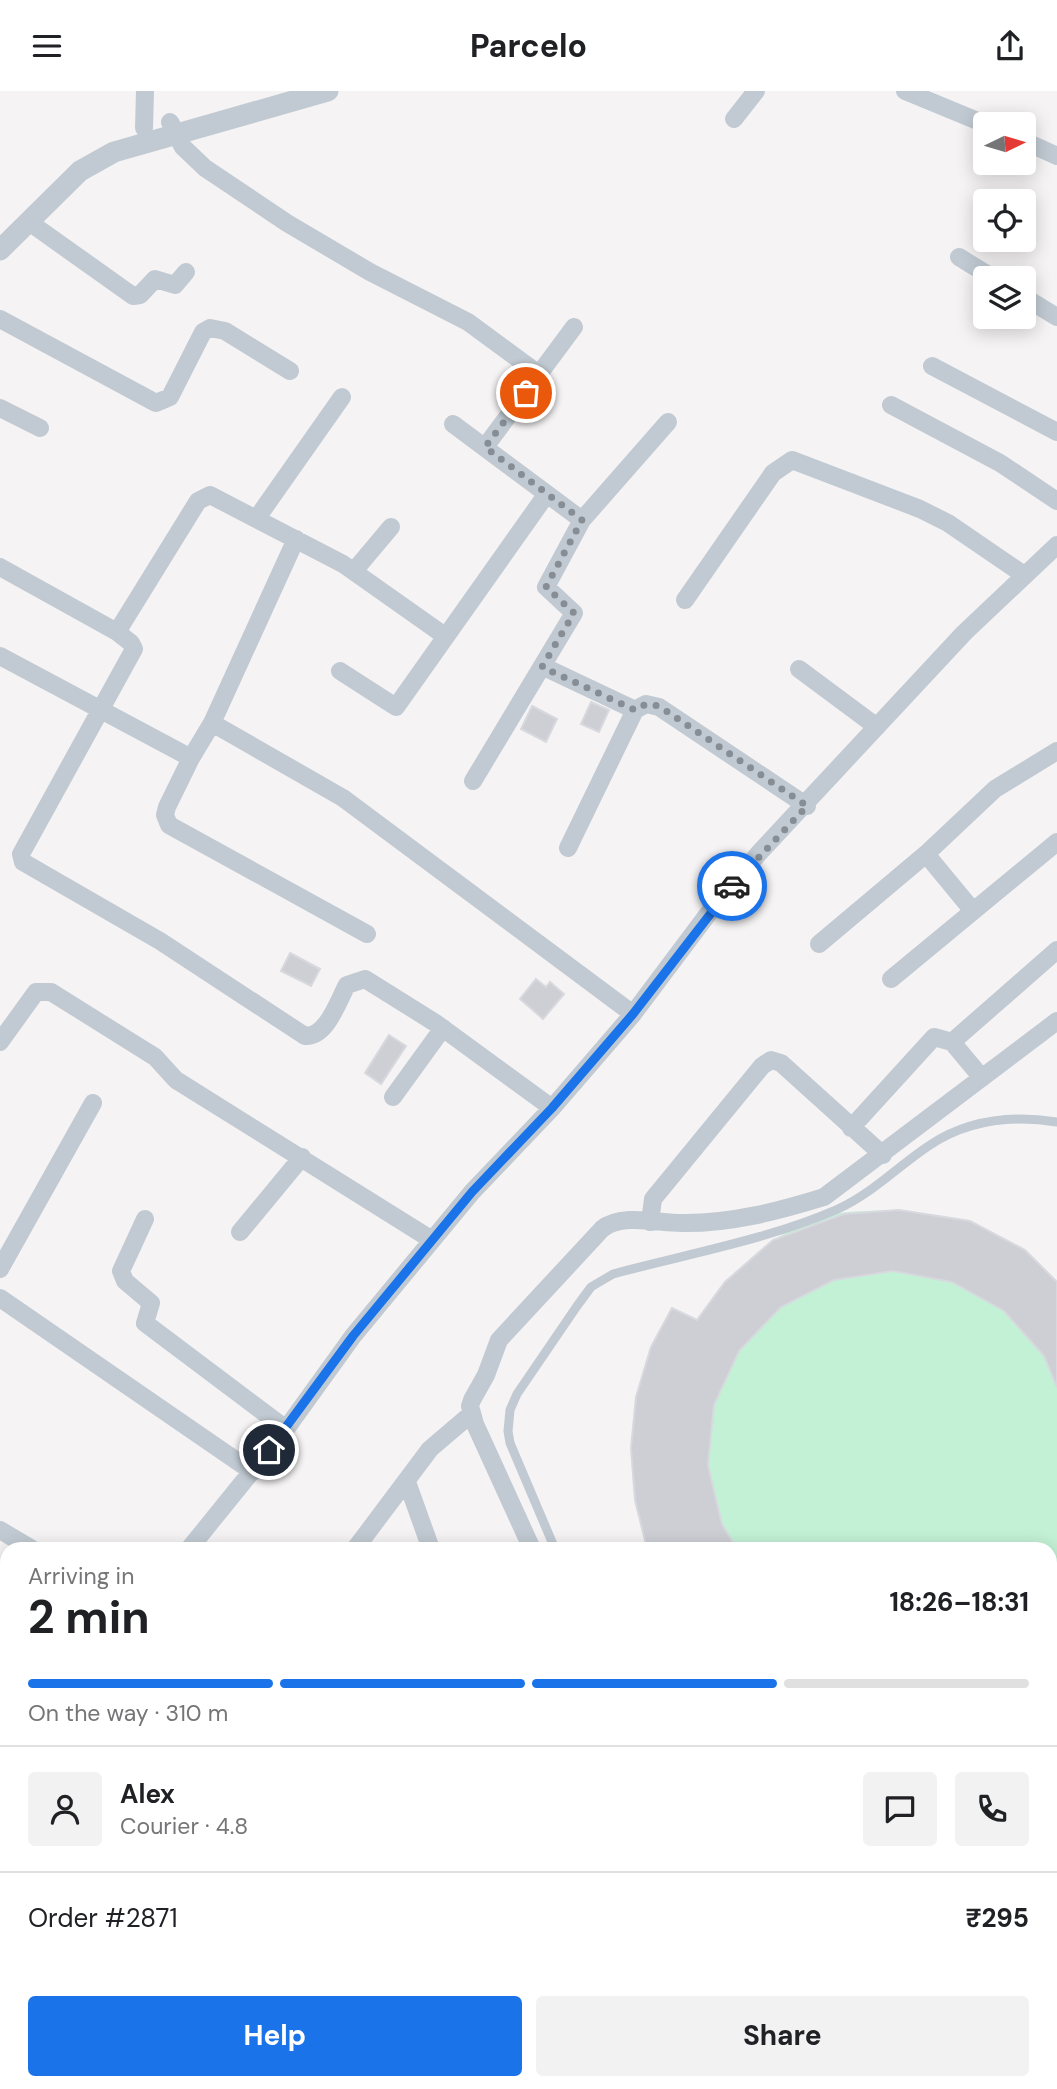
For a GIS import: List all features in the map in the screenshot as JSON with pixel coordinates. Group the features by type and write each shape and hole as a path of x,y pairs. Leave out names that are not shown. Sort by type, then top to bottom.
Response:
{"street":[{"path":"144,128 145,91"},
{"path":"0,250 80,171 95,161 173,128 282,91"},
{"path":"0,233 72,161 108,140 144,128 173,128 328,91"},
{"path":"734,119 756,91"},
{"path":"905,91 973,119"},
{"path":"173,128 183,147 205,168 287,223 370,272 468,322 540,375"},
{"path":"1036,146 1057,156"},
{"path":"29,222 133,296 140,295 155,279 175,285 186,272"},
{"path":"959,257 974,266"},
{"path":"1036,304 1057,317"},
{"path":"0,319 156,403 170,397 203,333 210,328 225,331 290,371"},
{"path":"485,447 574,327"},
{"path":"932,366 1057,432"},
{"path":"257,518 342,397"},
{"path":"891,405 1000,463 1057,501"},
{"path":"0,408 40,429"},
{"path":"473,781 574,613 546,587 582,520 668,422"},
{"path":"453,424 582,520"},
{"path":"685,600 773,473 792,460 920,509 948,523 1024,575"},
{"path":"340,671 396,707 546,495"},
{"path":"117,632 201,497 217,497 354,571 444,636"},
{"path":"354,571 391,527"},
{"path":"296,539 212,723 191,758 165,815 169,825 367,934"},
{"path":"195,1542 253,1472 353,1336 472,1192 552,1108 633,1014 711,911 760,853 807,806 964,633 1057,545"},
{"path":"0,567 117,632 131,643 133,653 21,854 23,862 160,941 305,1036 314,1036 322,1029 347,985 360,979 377,985 443,1028 552,1108"},
{"path":"0,656 191,758"},
{"path":"542,667 635,710"},
{"path":"799,669 877,727"},
{"path":"568,848 635,710 646,704 659,706 807,806"},
{"path":"212,723 343,798 633,1014"},
{"path":"819,944 926,854 995,789 1057,751"},
{"path":"891,979 1057,842"},
{"path":"926,854 973,911"},
{"path":"952,1042 1057,950"},
{"path":"0,1042 36,992 47,991 150,1054 176,1080 432,1240"},
{"path":"529,1542 471,1414 472,1400 486,1375 499,1340 510,1325 606,1225 618,1220 704,1222 787,1208 832,1193 1057,1021"},
{"path":"393,1097 443,1028"},
{"path":"851,1128 930,1040 939,1036 952,1042 982,1078"},
{"path":"650,1222 653,1199 766,1062 781,1063 883,1155"},
{"path":"0,1269 93,1103"},
{"path":"240,1232 302,1157"},
{"path":"145,1219 121,1271 125,1281 151,1303 145,1323 286,1429"},
{"path":"0,1298 253,1472"},
{"path":"360,1542 430,1449 471,1414"},
{"path":"407,1482 428,1542"},
{"path":"0,1530 20,1542"}],"lane":[{"path":"552,1542 510,1443 508,1420 517,1394 591,1287 613,1275 789,1226 839,1208 870,1192 928,1146 970,1126 1030,1118 1057,1122"}],"green space":[{"path":"899,1210 970,1221 1025,1250 1057,1282 1057,1542 646,1542 635,1484 634,1425 645,1368 672,1308 697,1320 723,1286 770,1243 808,1222 837,1213"}],"building":[{"path":"591,702 609,710 599,732 581,724"},
{"path":"532,706 557,719 546,742 521,729"},
{"path":"290,953 320,969 311,986 281,971"},
{"path":"536,979 546,987 550,982 564,994 543,1019 520,999"},
{"path":"389,1035 406,1046 381,1084 365,1073"},
{"path":"899,1210 970,1221 1025,1250 1057,1282 1057,1387 1044,1356 1004,1311 952,1282 893,1271 834,1280 781,1307 739,1351 714,1405 708,1465 722,1524 733,1542 645,1542 635,1500 631,1448 636,1397 651,1347 672,1308 697,1320 725,1282 773,1240 844,1214"}],"way so far":[{"path":"526,393 485,447 582,520 546,587 574,613 542,667 626,707 635,710 646,704 659,706 807,806 760,853 732,886"}],"route":[{"path":"269,1450 353,1336 472,1192 552,1108 633,1014 732,886"}]}
